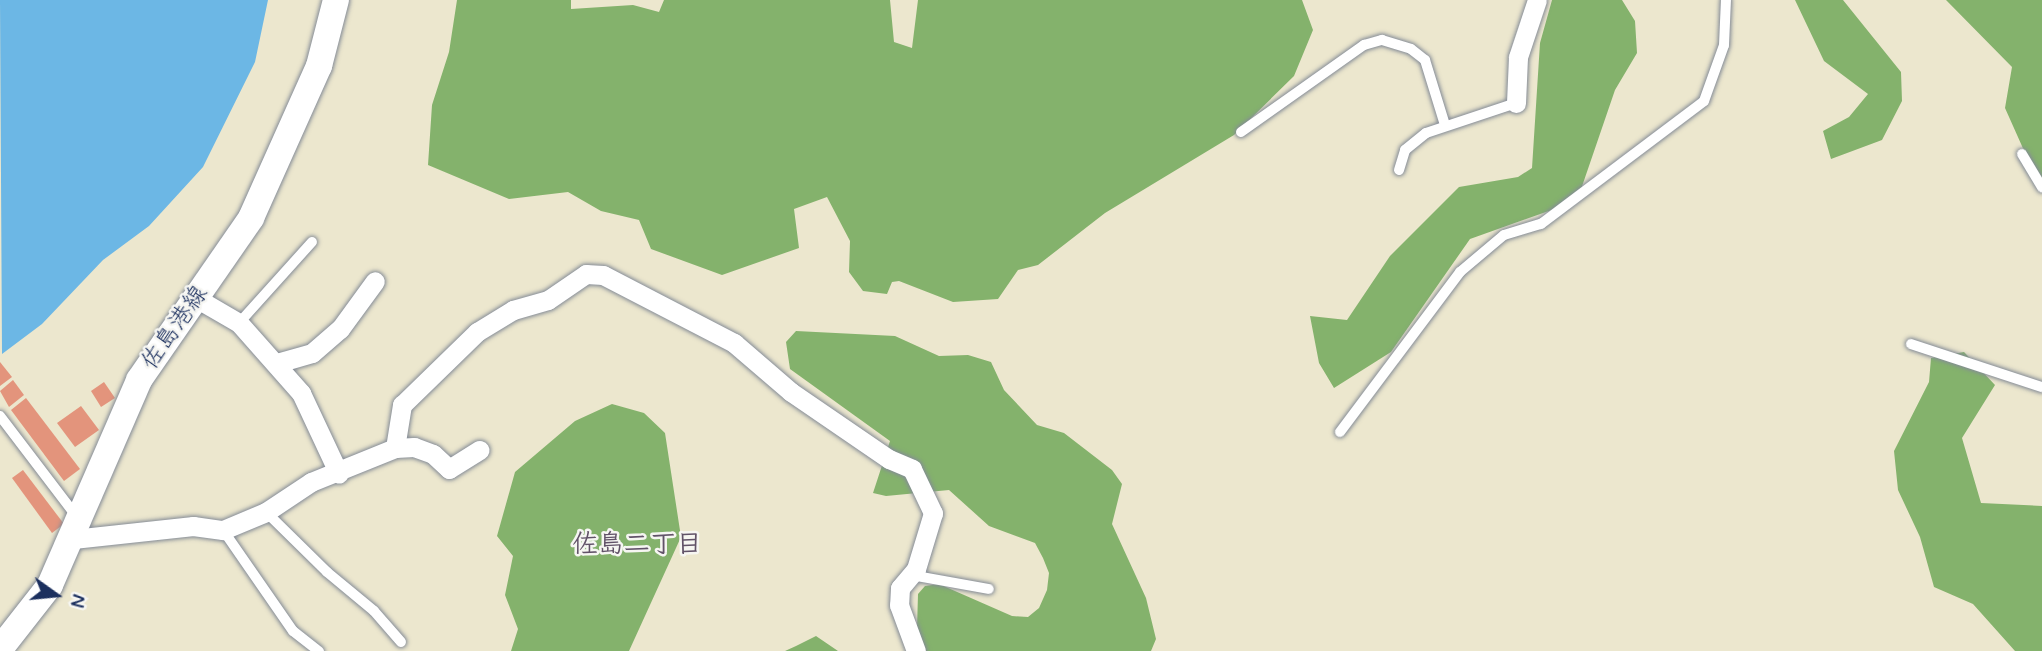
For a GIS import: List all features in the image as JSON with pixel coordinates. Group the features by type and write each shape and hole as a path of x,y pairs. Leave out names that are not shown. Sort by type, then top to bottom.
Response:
{"main road":[{"name":"佐島港線","path":"0,649 50,585 139,380 251,218 319,66 335,0"}],"street":[{"path":"1516,103 1518,57 1537,0"},
{"path":"395,448 402,405 477,332 513,310 548,300 586,274 603,275 734,343 791,392 889,459 912,469 933,513 930,533 911,575 900,588 898,605 916,651"},
{"path":"277,363 312,353 340,329 375,281"},
{"path":"196,298 239,323 277,363 301,393 339,474"},
{"path":"76,529 193,526 223,530 266,512 311,482 339,474 395,448 414,447 433,454 449,468 480,450"}],"lane":[{"path":"1339,432 1460,272 1504,234 1541,224 1704,101 1724,45 1726,0"},
{"path":"1241,132 1364,45 1382,40 1411,49 1425,60 1445,125"},
{"path":"1399,170 1405,150 1426,132 1516,103"},
{"path":"2022,154 2042,187"},
{"path":"239,323 275,278 312,242"},
{"path":"1911,344 2042,387"},
{"path":"0,416 76,529"},
{"path":"266,512 374,611 401,642"},
{"path":"223,530 293,631 319,651"},
{"path":"911,575 989,589"}],"green space":[{"path":"457,0 571,0 571,9 633,5 659,12 664,0 890,0 894,42 912,48 918,0 1302,0 1313,30 1294,76 1234,135 1105,213 1038,265 1018,270 998,299 953,302 899,281 892,282 887,294 863,291 849,272 850,241 827,197 794,209 799,248 722,275 651,249 639,220 601,211 568,192 509,199 428,165 432,105 449,52"},
{"path":"1552,0 1622,0 1635,21 1637,53 1615,90 1577,201 1470,239 1391,352 1334,388 1319,363 1310,316 1347,320 1390,256 1459,187 1518,177 1532,168 1540,43"},
{"path":"1795,0 1843,0 1901,72 1902,101 1882,140 1831,159 1823,131 1849,117 1868,94 1824,61"},
{"path":"1946,0 2042,0 2042,191 2005,108 2012,67"},
{"path":"796,331 895,336 939,356 968,355 991,362 1004,390 1037,425 1064,433 1112,470 1122,484 1112,524 1146,598 1156,639 1151,651 923,651 917,628 918,594 925,586 939,584 1012,616 1028,617 1039,608 1047,590 1049,573 1035,543 989,526 949,490 886,496 873,493 890,441 790,369 786,342"},
{"path":"1964,352 1995,385 1962,438 1981,503 2042,506 2042,651 2015,651 1973,604 1934,587 1920,537 1898,490 1894,451 1929,382 1931,358"},
{"path":"612,404 644,413 665,433 681,537 629,651 511,651 518,629 505,595 513,556 497,536 515,472 575,421"},
{"path":"816,636 838,651 785,651 796,646"}],"water":[{"path":"0,0 268,0 255,62 203,167 149,226 103,260 42,324 2,354"}],"building":[{"path":"0,362 12,377 0,386"},
{"path":"13,380 24,395 9,407 0,391"},
{"path":"104,382 115,398 101,407 91,391"},
{"path":"26,398 80,469 64,481 11,410"},
{"path":"81,406 99,430 75,447 57,423"},
{"path":"23,470 64,524 52,533 12,478"}],"district":[{"name":"佐島二丁目","path":"637,546"}]}
